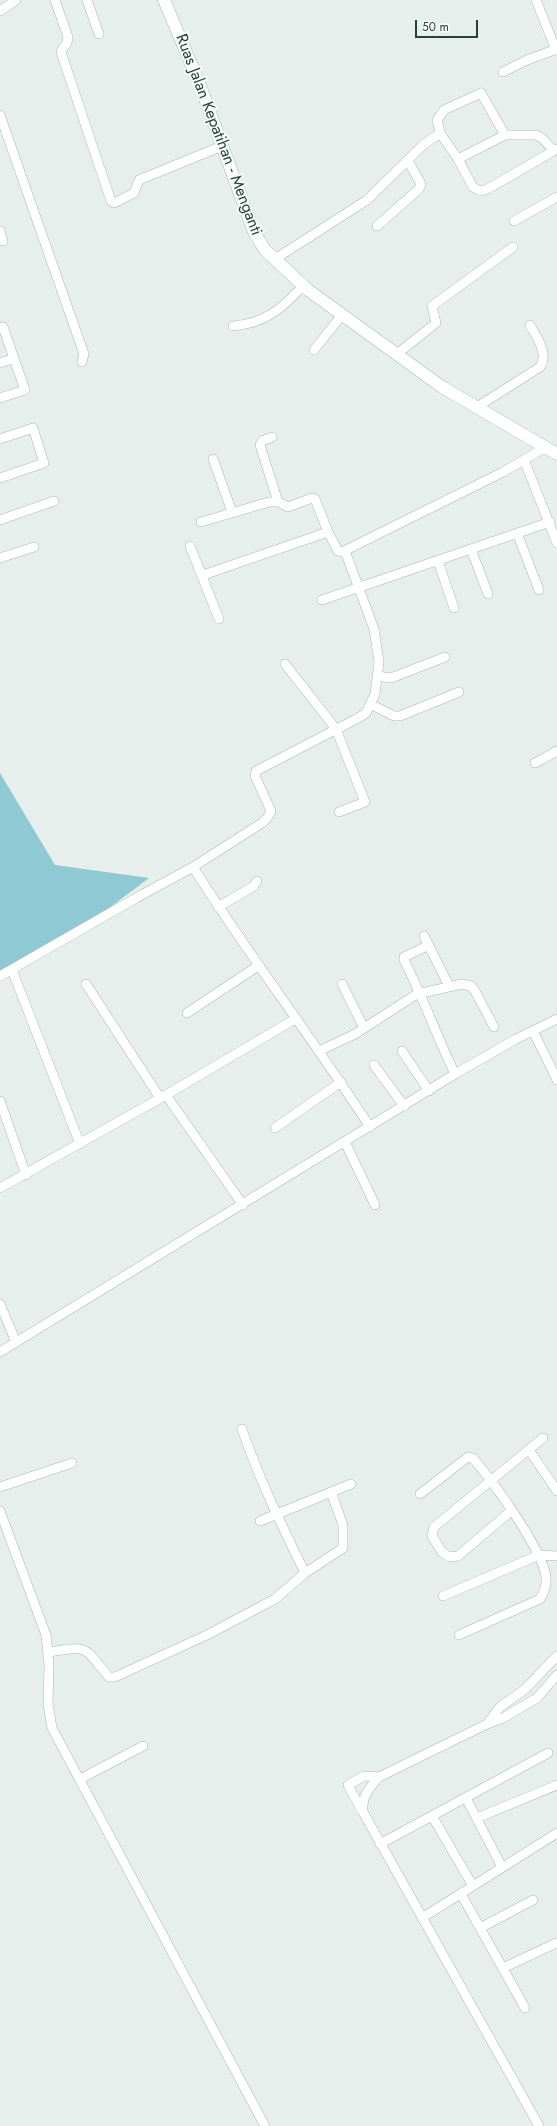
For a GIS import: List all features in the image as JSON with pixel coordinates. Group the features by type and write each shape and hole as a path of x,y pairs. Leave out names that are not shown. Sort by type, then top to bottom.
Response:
{"main road":[{"name":"Ruas Jalan Kepatihan - Menganti","path":"164,0 198,80 254,232 265,250 303,286 442,387 557,454"}],"street":[{"path":"0,11 16,0"},
{"path":"55,0 68,37 67,43 61,51 62,55 111,202 114,203 134,193 139,180 222,146"},
{"path":"87,0 99,34"},
{"path":"503,72 528,60 557,49 536,0"},
{"path":"458,159 505,136 536,135 542,138 555,150 483,191 473,187 458,159 440,133 437,120 444,110 481,94 505,136"},
{"path":"0,115 84,354 82,362"},
{"path":"275,259 367,200 440,133"},
{"path":"377,226 419,189 421,184 408,161"},
{"path":"514,220 557,197"},
{"path":"0,231 3,241"},
{"path":"397,354 436,323 437,320 431,310 432,306 513,247"},
{"path":"233,326 245,325 274,314 283,307 303,286"},
{"path":"314,350 342,314"},
{"path":"477,407 540,367 544,362 544,356 530,325"},
{"path":"0,328 3,327 25,390 0,398"},
{"path":"0,363 14,358"},
{"path":"0,439 33,428 44,463 0,478"},
{"path":"272,437 262,441 260,445 278,502"},
{"path":"201,522 269,502 278,502 288,507 309,499 315,499 328,532 340,552 345,551 503,472 546,447"},
{"path":"213,459 232,512"},
{"path":"524,460 550,522 557,543"},
{"path":"0,520 54,501"},
{"path":"322,600 359,589 550,522"},
{"path":"202,575 328,532"},
{"path":"517,533 539,590"},
{"path":"190,546 219,619"},
{"path":"0,558 34,547"},
{"path":"471,550 488,594"},
{"path":"0,976 193,867 267,818 271,811 255,776 256,772 360,717 366,712 375,694 379,662 374,629 345,551"},
{"path":"438,561 454,608"},
{"path":"377,676 391,678 445,657"},
{"path":"285,664 336,729 365,802 339,812"},
{"path":"370,704 394,716 400,716 459,692"},
{"path":"535,763 557,751"},
{"path":"193,867 258,966 341,1082 370,1127"},
{"path":"218,907 254,886 257,881"},
{"path":"424,936 449,986"},
{"path":"428,945 404,957 421,993 442,1048 455,1074"},
{"path":"187,1013 258,966"},
{"path":"12,970 80,1144"},
{"path":"86,984 163,1097 244,1205"},
{"path":"342,984 364,1028"},
{"path":"318,1050 364,1028 421,993 449,986 466,984 470,986 475,991 494,1027"},
{"path":"0,1188 163,1097 295,1019"},
{"path":"0,1352 244,1205 455,1074 557,1019"},
{"path":"533,1031 557,1080"},
{"path":"402,1051 429,1091"},
{"path":"374,1065 404,1106"},
{"path":"275,1128 341,1082"},
{"path":"0,1101 26,1174"},
{"path":"345,1142 374,1205"},
{"path":"0,1304 16,1342"},
{"path":"242,1429 252,1459 276,1514 306,1573"},
{"path":"511,1511 458,1556 450,1557 442,1552 432,1536 434,1528 543,1438"},
{"path":"529,1450 557,1491"},
{"path":"420,1494 468,1457 474,1458 492,1480 540,1555 546,1576 546,1590 540,1599 459,1634"},
{"path":"0,1487 72,1463"},
{"path":"260,1521 350,1484"},
{"path":"49,1652 82,1648 89,1652 109,1677 115,1677 209,1634 275,1599 306,1573 343,1548 343,1525 331,1492"},
{"path":"0,1511 46,1635 49,1652 48,1704 50,1723 265,2126"},
{"path":"443,1596 540,1555 557,1556"},
{"path":"487,1724 500,1707 524,1690 557,1656"},
{"path":"363,1812 362,1803 368,1789 379,1777 502,1718 537,1698 556,1675 544,1668"},
{"path":"80,1779 142,1746"},
{"path":"380,1844 548,1753"},
{"path":"379,1777 364,1776 348,1785 539,2126"},
{"path":"477,1818 557,1785"},
{"path":"466,1798 502,1867"},
{"path":"432,1816 473,1886"},
{"path":"422,1918 557,1833"},
{"path":"461,1894 526,2008"},
{"path":"480,1928 533,1900"},
{"path":"503,1968 556,1943"}],"water":[{"path":"0,773 55,865 149,878 80,930 0,976"}]}
